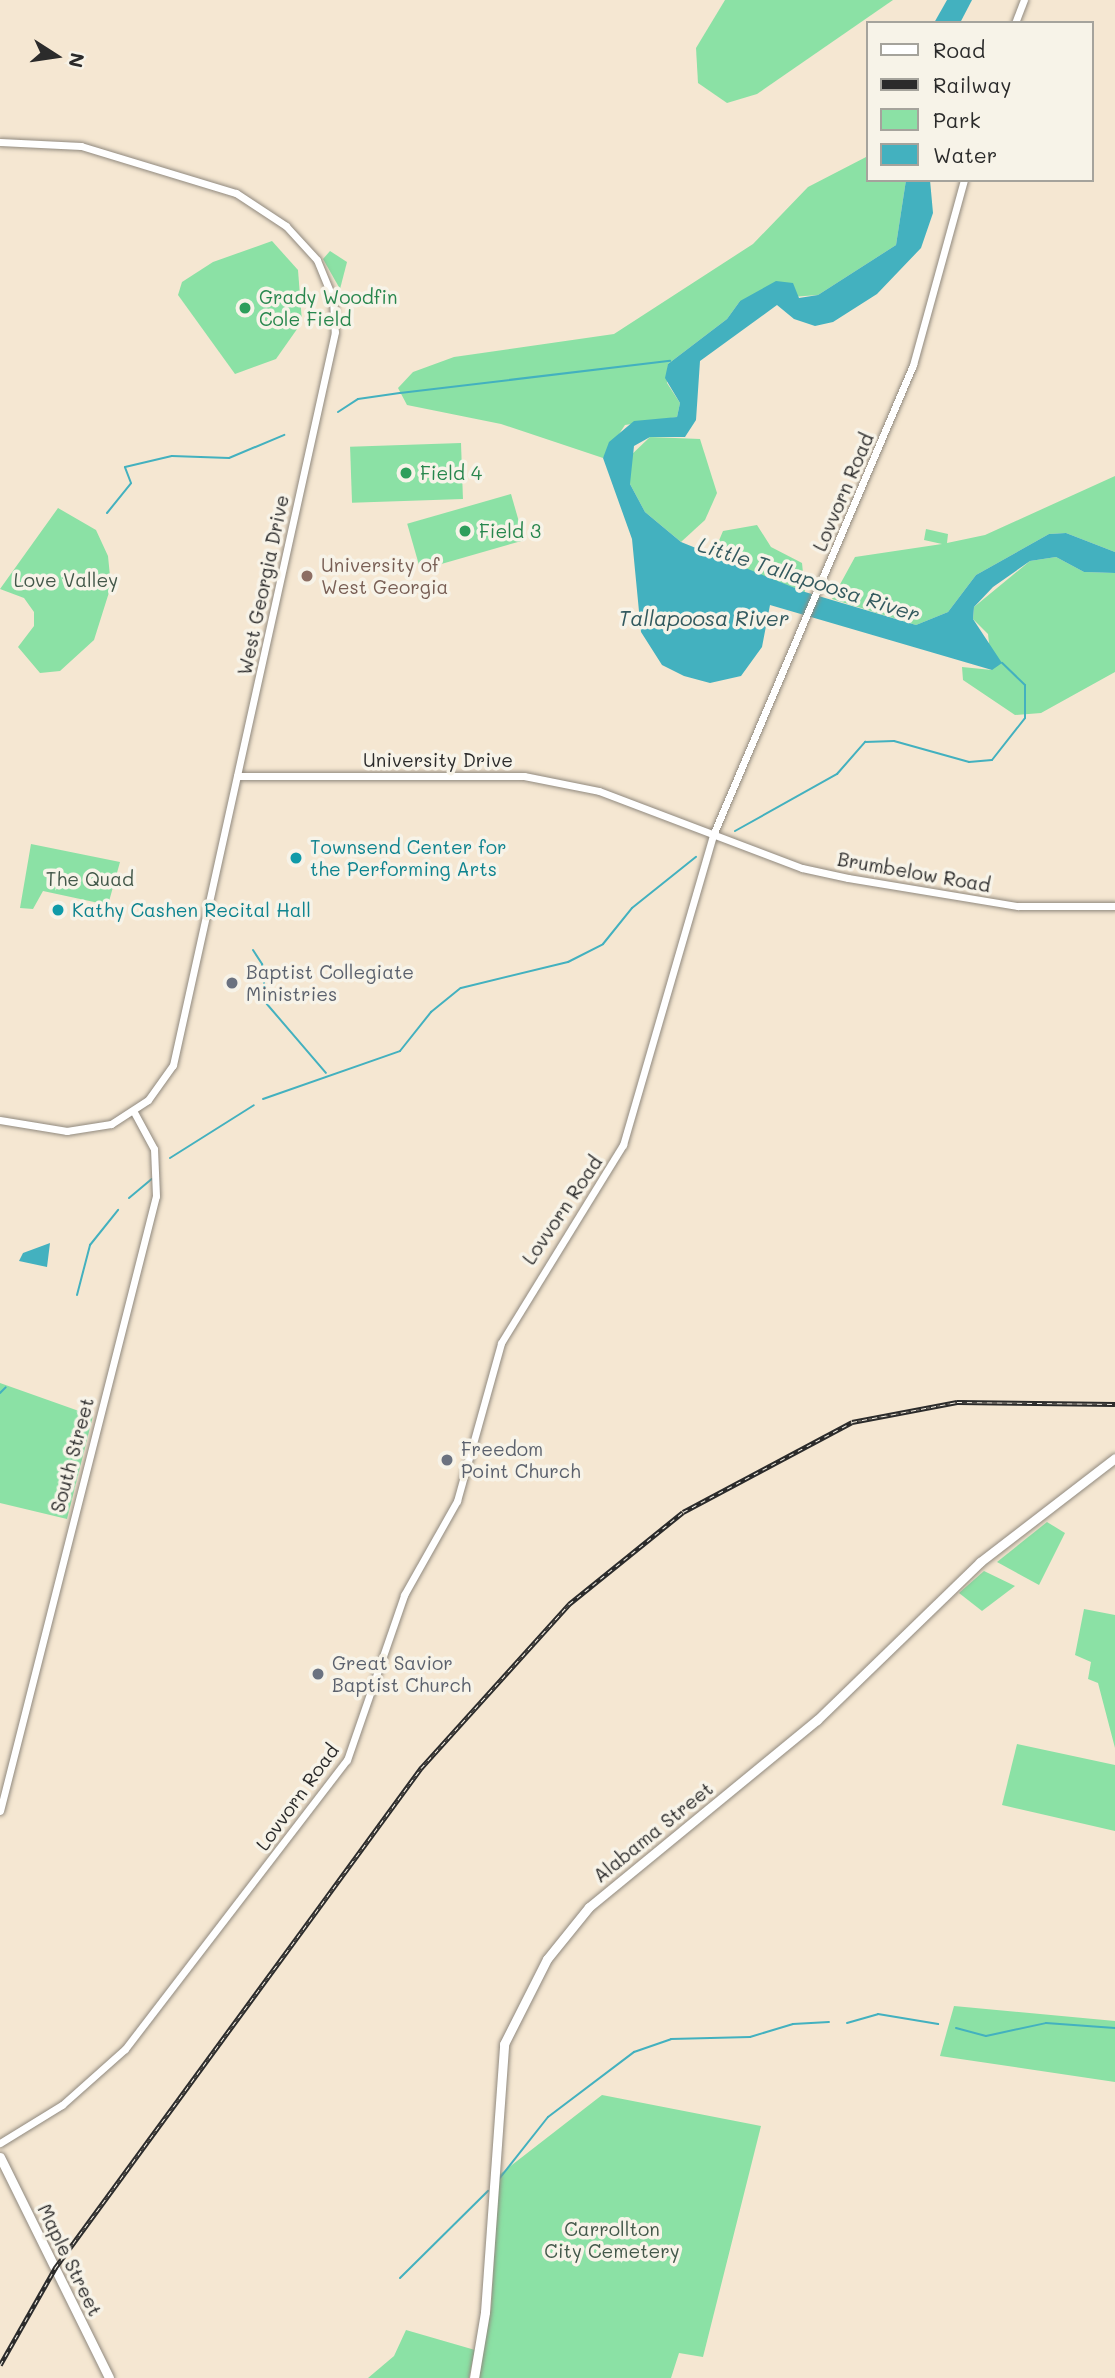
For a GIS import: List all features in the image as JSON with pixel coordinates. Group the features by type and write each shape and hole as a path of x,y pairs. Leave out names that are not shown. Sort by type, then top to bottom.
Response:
{"main road":[{"name":"Alabama Street","path":"474,2378 485,2312 504,2044 547,1959 589,1907 817,1720 980,1562 1115,1458"},
{"name":"Maple Street","path":"0,2157 109,2378"}],"street":[{"path":"1016,21 1024,0"},
{"name":"West Georgia Drive","path":"0,142 81,146 219,184 286,226 326,278 335,315 333,346 177,1053 163,1083 134,1112 82,1131 0,1119"},
{"name":"Lovvorn Road","path":"0,2143 62,2105 125,2049 347,1760 404,1595 457,1501 501,1343 623,1145 713,835 913,365 963,182"},
{"name":"University Drive","path":"237,776 524,776 599,791 713,835"},
{"name":"Brumbelow Road","path":"713,835 848,878 1018,906 1115,906"},
{"name":"South Street","path":"0,1811 156,1196 154,1149 134,1112"}],"green space":[{"path":"725,0 893,0 757,94 727,103 698,83 696,48"},
{"path":"866,157 866,182 906,182 896,245 818,295 740,301 727,319 668,364 667,383 680,403 677,417 625,425 603,458 501,424 407,405 398,388 413,372 454,357 614,334 753,244 808,187"},
{"name":"Grady Woodfin Cole Field","path":"272,241 298,270 302,322 276,359 235,374 178,295 182,282 213,262"},
{"path":"330,251 347,262 340,289 323,259"},
{"path":"650,437 700,439 717,493 705,520 681,542 645,512 630,484 628,458"},
{"name":"Field 4","path":"461,443 463,499 352,503 350,447"},
{"path":"1115,476 1115,552 1066,533 1049,534 976,575 948,612 916,625 832,599 855,557 942,544 924,540 926,529 948,534 947,543 985,535"},
{"name":"Field 3","path":"511,494 524,540 420,570 407,524"},
{"name":"Love Valley","path":"58,508 96,530 108,556 111,586 94,640 60,671 40,673 18,647 34,626 34,612 24,598 0,589"},
{"path":"757,525 771,547 802,563 805,592 712,557 723,531"},
{"path":"1056,557 1084,572 1115,573 1115,672 1041,713 1015,715 963,680 962,667 992,670 988,634 973,619 974,607 1030,561"},
{"name":"The Quad","path":"31,844 120,862 108,905 43,891 33,909 20,908"},
{"path":"0,1383 93,1416 67,1519 0,1503"},
{"path":"1047,1522 1065,1533 1039,1585 997,1562"},
{"path":"984,1571 1015,1586 982,1611 959,1593"},
{"path":"1084,1609 1115,1615 1115,1748 1098,1683 1088,1679 1091,1662 1075,1655"},
{"path":"1017,1744 1115,1765 1115,1831 1002,1805"},
{"path":"954,2006 1115,2021 1115,2082 940,2056"},
{"name":"Carrollton City Cemetery","path":"602,2095 761,2126 703,2357 679,2353 671,2378 478,2378 491,2308 499,2175"},
{"path":"406,2330 475,2350 469,2378 368,2378 394,2356"}],"water":[{"path":"947,0 972,0 961,21 935,21"},
{"name":"Tallapoosa River","path":"906,182 930,182 933,213 921,248 877,294 833,322 815,326 794,319 777,305 700,361 696,420 685,437 650,437 634,446 630,484 645,512 681,542 805,592 916,625 948,612 976,575 1049,534 1066,533 1115,552 1115,573 1084,572 1056,557 1030,561 993,587 974,607 973,619 1002,663 992,670 770,605 762,647 741,676 710,683 684,676 662,665 641,632 632,539 603,458 609,442 634,421 677,417 680,403 665,378 668,364 727,319 740,301 776,281 793,283 799,298 818,295 896,245"},
{"path":"50,1243 47,1267 19,1261 23,1253"}],"waterway":[{"path":"338,412 358,399 670,361"},
{"path":"107,513 131,483 125,467 172,456 229,458 284,435"},
{"path":"735,831 837,774 865,742 894,741 969,762 992,760 1025,718 1025,685 1002,663"},
{"path":"263,1099 400,1051 431,1012 461,988 568,962 603,944 632,908 696,857"},
{"path":"253,950 262,964 266,1003 326,1073"},
{"path":"170,1158 254,1105"},
{"path":"129,1198 152,1179"},
{"path":"77,1295 90,1245 118,1210"},
{"path":"0,1393 6,1387"},
{"path":"847,2023 878,2014 938,2024"},
{"path":"499,2179 548,2117 634,2052 671,2039 750,2037 793,2024 829,2022"},
{"path":"956,2028 986,2036 1046,2023 1115,2028"},
{"path":"400,2278 488,2191"}],"railway":[{"path":"0,2365 55,2268 421,1768 569,1604 683,1512 852,1422 957,1402 1115,1404"}],"place":[{"name":"Grady Woodfin Cole Field","path":"245,308"},
{"name":"Field 4","path":"406,473"},
{"name":"Field 3","path":"465,531"},
{"name":"University of West Georgia","path":"307,576"},
{"name":"Townsend Center for the Performing Arts","path":"296,858"},
{"name":"Kathy Cashen Recital Hall","path":"58,910"},
{"name":"Baptist Collegiate Ministries","path":"232,983"},
{"name":"Freedom Point Church","path":"447,1460"},
{"name":"Great Savior Baptist Church","path":"318,1674"}],"water label":[{"name":"Little Tallapoosa River","path":"809,579"}]}
